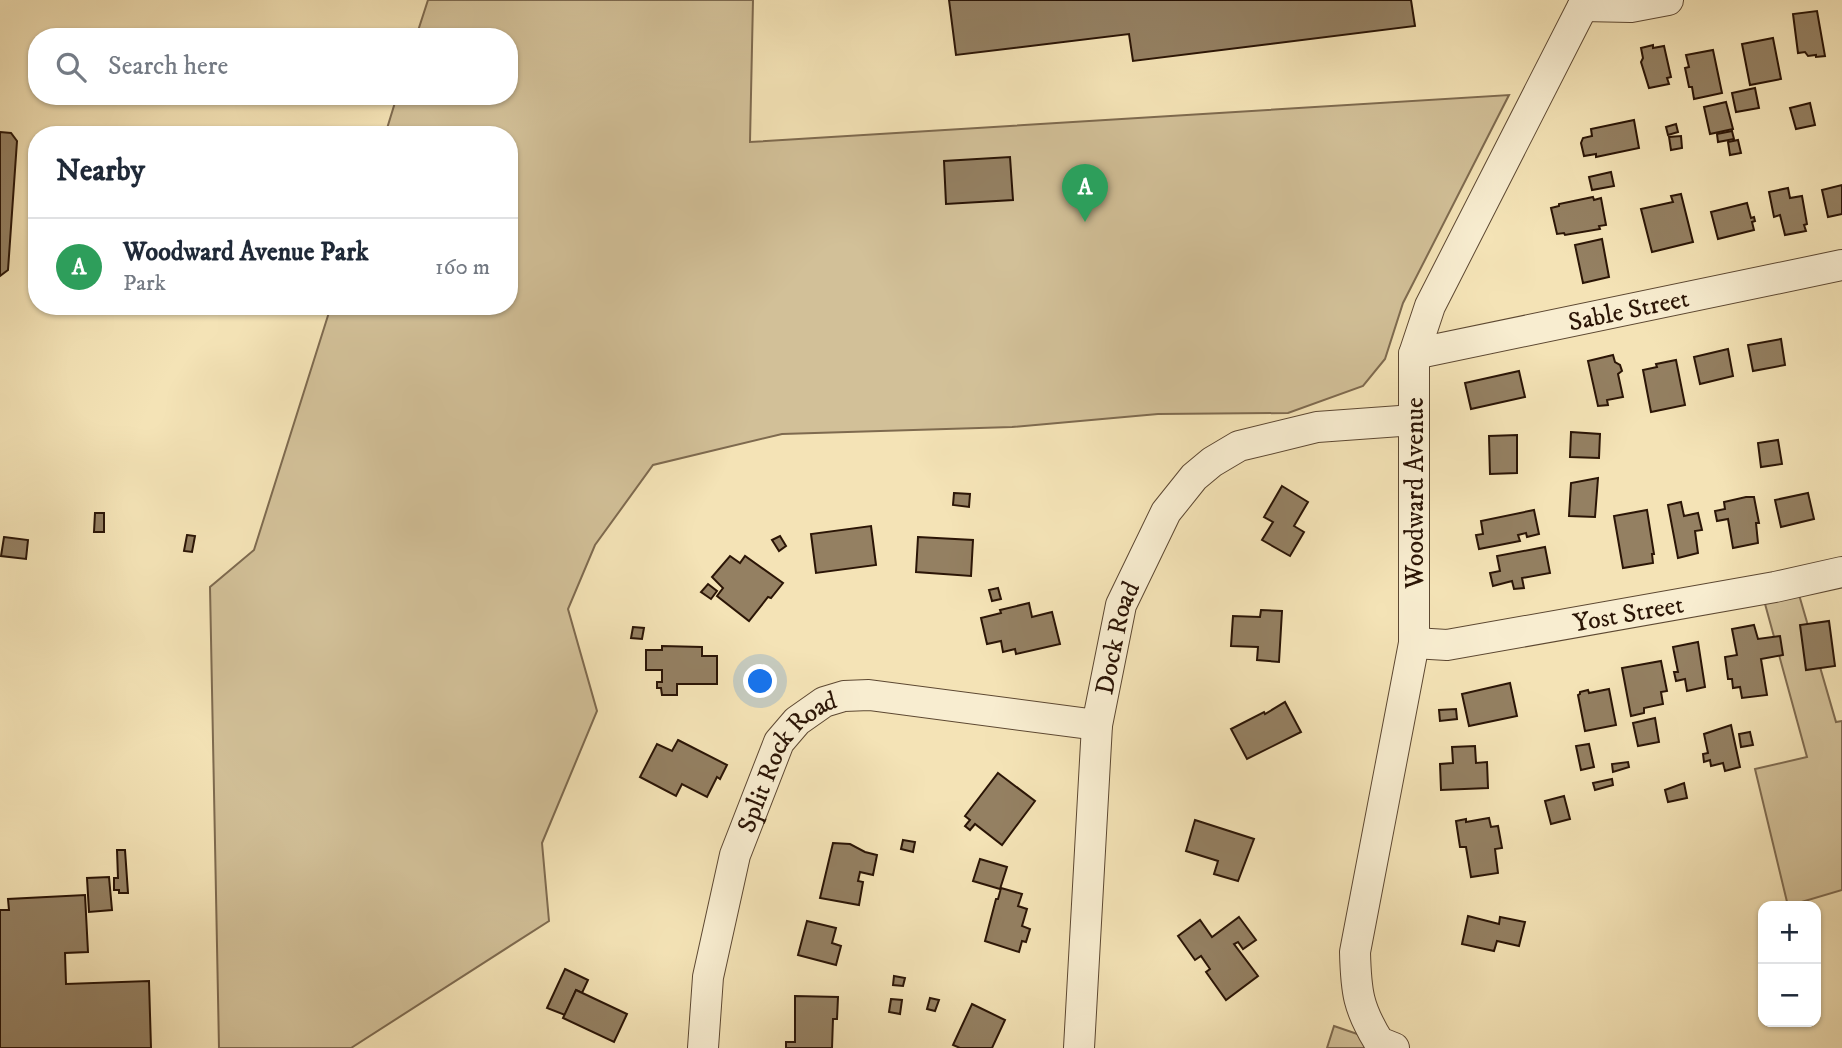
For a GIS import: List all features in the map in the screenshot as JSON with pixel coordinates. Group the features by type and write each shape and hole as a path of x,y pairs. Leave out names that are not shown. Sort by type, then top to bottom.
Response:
{"street":[{"path":"1584,3 1631,7 1668,0"},
{"name":"Woodward Avenue","path":"1394,1048 1379,1042 1364,1018 1356,993 1355,952 1414,643 1415,354 1430,306 1584,3"},
{"name":"Sable Street","path":"1415,354 1842,265"},
{"name":"Dock Road","path":"1079,1048 1097,725 1121,605 1166,512 1194,477 1212,462 1239,446 1317,427 1414,419"},
{"name":"Yost Street","path":"1414,643 1447,645 1774,587 1842,572"},
{"name":"Split Rock Road","path":"703,1048 708,977 735,855 779,742 797,721 824,702 844,696 869,695 1097,725"}],"shaded area":[{"path":"428,0 753,0 750,142 1509,95 1403,303 1385,359 1363,386 1288,413 1158,414 1012,427 782,434 653,465 595,545 568,609 597,711 542,843 549,921 351,1048 219,1048 210,587 254,550 328,315 518,315 518,126 388,126 394,105 518,105 518,28 419,28"},
{"path":"1793,574 1836,722 1842,721 1842,890 1805,901 1787,901 1755,769 1807,757 1759,582"},
{"path":"1334,1026 1398,1048 1327,1048"}],"building":[{"path":"949,0 1411,0 1415,26 1133,61 1129,34 956,55"},
{"path":"1817,11 1825,56 1798,53 1793,14"},
{"path":"1773,38 1781,79 1750,85 1742,44"},
{"path":"1653,45 1653,48 1664,46 1671,77 1667,78 1669,84 1649,88 1641,62 1641,48"},
{"path":"1713,50 1722,93 1694,99 1685,68 1689,67 1686,55"},
{"path":"1755,88 1759,108 1736,112 1732,93"},
{"path":"1726,102 1733,129 1710,134 1704,107"},
{"path":"1810,103 1815,125 1796,129 1790,108"},
{"path":"1634,120 1639,148 1596,157 1596,154 1584,156 1581,143 1583,138 1592,136 1591,129"},
{"path":"1676,124 1678,132 1668,135 1666,127"},
{"path":"1732,131 1734,139 1718,142 1717,134"},
{"path":"0,132 11,133 17,141 8,270 0,276"},
{"path":"1681,136 1682,148 1671,150 1669,137"},
{"path":"1738,140 1741,153 1730,155 1728,142"},
{"path":"1010,157 1013,200 946,204 944,161"},
{"path":"1611,172 1614,186 1592,190 1589,177"},
{"path":"1842,185 1842,214 1828,217 1822,190"},
{"path":"1788,188 1790,198 1802,196 1807,224 1804,225 1806,231 1785,235 1780,215 1774,217 1769,192"},
{"path":"1681,194 1693,242 1652,252 1641,209 1673,202 1671,196"},
{"path":"1593,197 1594,200 1601,198 1606,225 1599,226 1600,229 1557,234 1551,208"},
{"path":"1747,203 1751,218 1754,217 1754,230 1718,239 1711,212"},
{"path":"1602,239 1609,277 1583,283 1575,245"},
{"path":"1781,339 1785,365 1753,371 1748,345"},
{"path":"1728,349 1733,376 1700,384 1694,357"},
{"path":"1613,355 1622,371 1618,374 1623,397 1607,400 1608,405 1598,406 1588,361"},
{"path":"1676,360 1685,405 1651,412 1643,370"},
{"path":"1519,371 1525,397 1471,409 1465,383"},
{"path":"1571,432 1600,434 1599,458 1570,457"},
{"path":"1517,435 1517,473 1490,474 1489,436"},
{"path":"1778,440 1782,464 1761,467 1758,443"},
{"path":"1598,478 1595,517 1569,516 1571,483"},
{"path":"1282,486 1308,502 1294,526 1304,532 1290,556 1262,540 1273,522 1264,517"},
{"path":"954,493 970,494 969,507 953,505"},
{"path":"1808,493 1814,519 1781,527 1775,500"},
{"path":"1754,497 1759,523 1756,523 1758,543 1733,548 1728,519 1717,521 1715,511 1725,509 1724,502"},
{"path":"1681,502 1684,516 1698,513 1702,530 1695,531 1698,553 1678,558 1668,505"},
{"path":"1534,510 1539,534 1527,537 1526,533 1518,535 1520,541 1479,549 1476,535 1483,534 1481,521"},
{"path":"1647,510 1653,563 1623,568 1614,516"},
{"path":"95,513 104,513 104,532 94,532"},
{"path":"871,526 876,565 816,573 811,534"},
{"path":"187,535 195,536 192,552 184,551"},
{"path":"780,536 786,546 779,551 772,540"},
{"path":"4,537 28,540 26,559 1,556"},
{"path":"918,537 973,540 971,576 916,572"},
{"path":"1545,547 1550,573 1522,578 1524,588 1514,589 1512,581 1493,586 1490,573 1500,571 1497,556"},
{"path":"730,556 740,563 745,556 783,583 749,621 717,596 723,588 712,577"},
{"path":"708,584 717,591 711,599 701,592"},
{"path":"998,588 1001,599 992,601 989,590"},
{"path":"1029,603 1032,617 1052,612 1060,644 1016,654 1015,649 1003,652 1001,641 987,644 981,618"},
{"path":"1261,610 1282,611 1279,662 1257,660 1258,647 1231,646 1233,616 1260,617"},
{"path":"1829,621 1835,666 1806,670 1800,625"},
{"path":"1754,625 1758,639 1780,636 1783,655 1761,659 1767,695 1742,698 1740,687 1733,688 1732,679 1728,679 1725,657 1737,655 1732,629"},
{"path":"633,627 644,628 642,639 631,638"},
{"path":"1698,642 1705,687 1687,691 1685,679 1676,681 1674,672 1678,672 1673,647"},
{"path":"662,646 702,647 702,656 717,656 717,684 677,684 677,695 662,695 661,688 657,688 657,682 662,682 662,670 646,670 646,650 662,650"},
{"path":"1661,661 1667,691 1661,692 1663,704 1644,708 1644,713 1631,716 1622,668"},
{"path":"1510,683 1517,716 1469,726 1462,694"},
{"path":"1609,689 1616,725 1585,731 1578,695 1588,690 1589,693"},
{"path":"1285,702 1301,732 1247,759 1231,729"},
{"path":"1456,709 1457,719 1440,721 1439,710"},
{"path":"1655,718 1659,742 1638,746 1633,723"},
{"path":"1731,725 1740,767 1725,771 1723,763 1711,766 1710,760 1704,762 1703,754 1708,753 1704,734"},
{"path":"1750,732 1753,745 1741,747 1739,734"},
{"path":"678,740 727,765 720,779 717,777 707,797 682,784 676,796 640,777 657,744 672,751"},
{"path":"1589,744 1594,767 1581,770 1576,746"},
{"path":"1475,746 1476,763 1487,762 1488,788 1441,790 1440,764 1453,763 1452,747"},
{"path":"1628,762 1629,767 1613,772 1612,764"},
{"path":"998,773 1035,801 1002,845 975,824 970,830 965,826 970,820 965,816"},
{"path":"1612,779 1613,785 1595,790 1593,783"},
{"path":"1684,783 1687,798 1668,802 1665,790"},
{"path":"1564,796 1570,819 1551,824 1545,801"},
{"path":"1489,818 1491,827 1498,826 1502,848 1495,849 1498,873 1471,877 1466,847 1460,847 1456,821"},
{"path":"1195,820 1254,839 1238,881 1214,874 1218,861 1186,851"},
{"path":"903,840 915,842 913,852 901,849"},
{"path":"833,843 850,844 877,855 873,875 860,872 858,881 863,882 859,905 820,898"},
{"path":"117,850 125,850 128,893 114,890 114,878 118,878"},
{"path":"980,859 1007,867 1000,889 973,881"},
{"path":"109,877 112,910 89,912 87,878"},
{"path":"1001,888 1022,894 1018,906 1027,909 1022,926 1030,929 1019,952 985,941"},
{"path":"85,895 88,952 65,953 66,984 149,981 151,1048 0,1048 0,910 9,910 8,899"},
{"path":"1468,916 1499,924 1500,917 1525,922 1519,946 1497,941 1494,951 1462,944"},
{"path":"1239,917 1256,940 1243,949 1238,942 1234,944 1258,976 1226,1000 1206,972 1210,969 1201,956 1195,960 1178,936 1200,920 1212,937"},
{"path":"807,921 836,928 832,943 841,946 836,965 798,955"},
{"path":"565,969 588,980 582,993 576,990 565,1015 547,1008"},
{"path":"894,976 905,978 903,986 893,985"},
{"path":"576,990 627,1014 614,1042 563,1018"},
{"path":"795,996 838,997 837,1019 833,1019 832,1048 786,1048 786,1042 795,1042"},
{"path":"930,998 939,1000 935,1011 927,1009"},
{"path":"891,999 902,1000 900,1014 889,1012"},
{"path":"972,1004 1005,1020 992,1048 960,1048 953,1045"}],"place":[{"name":"Woodward Avenue Park","path":"1085,222"}]}
